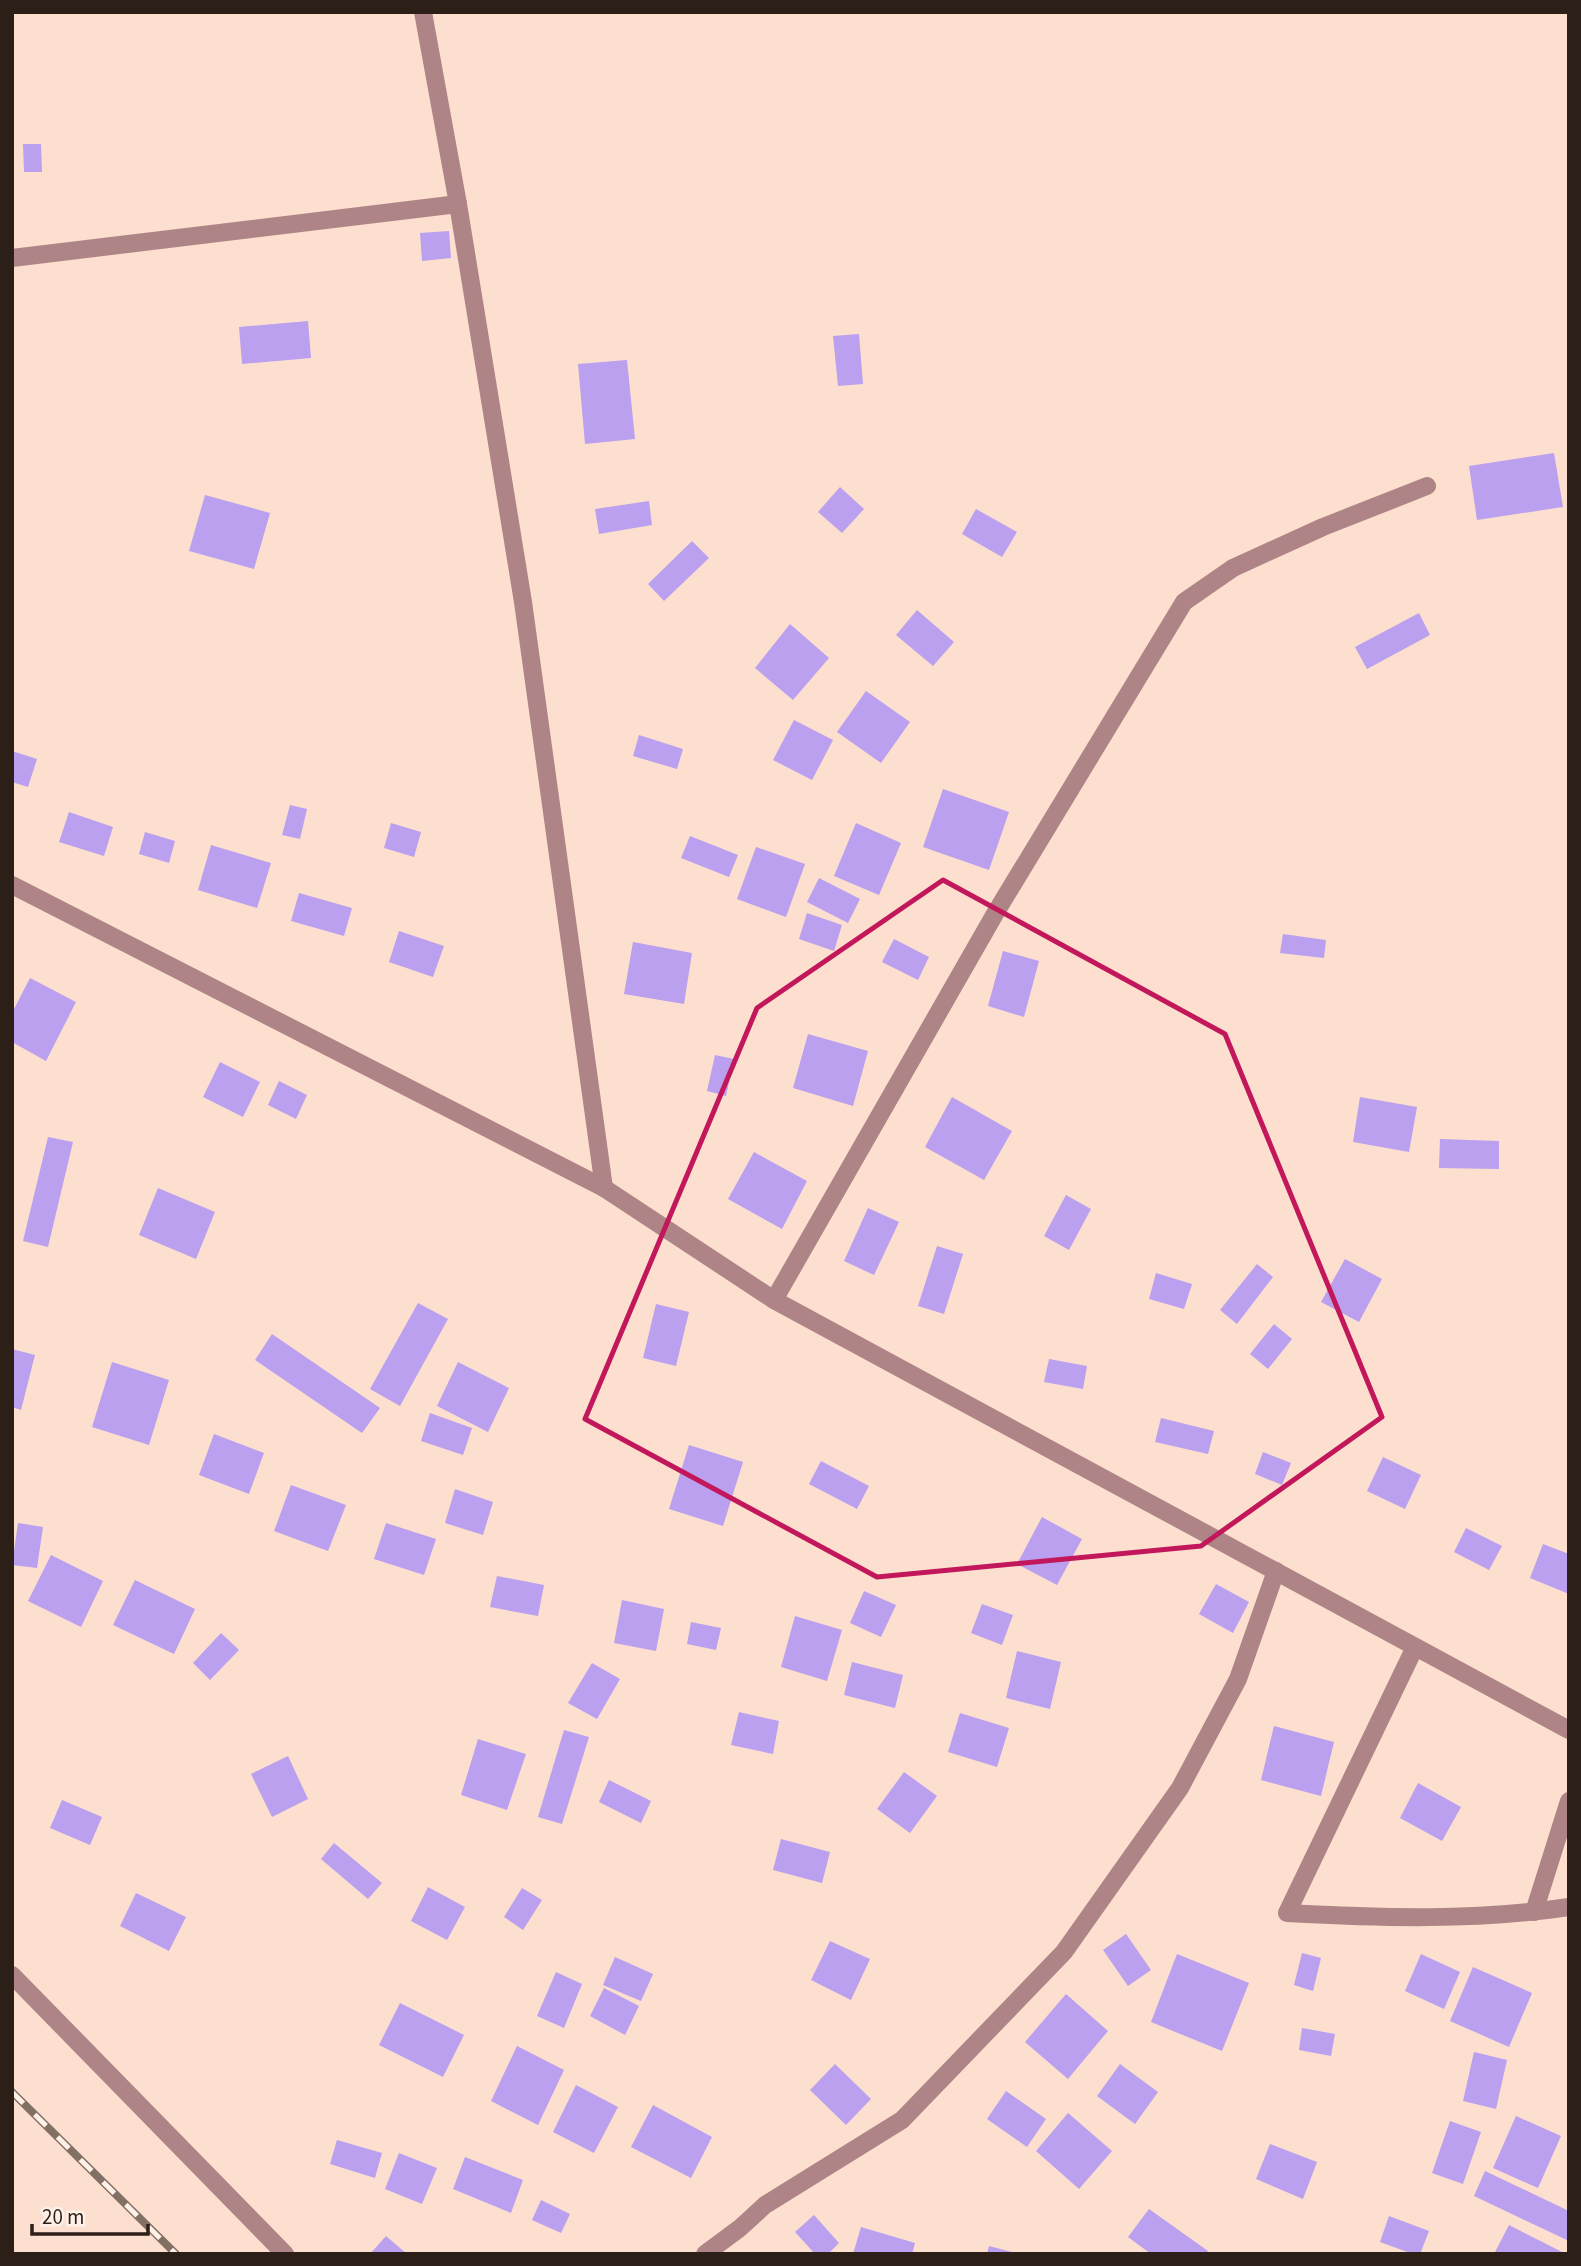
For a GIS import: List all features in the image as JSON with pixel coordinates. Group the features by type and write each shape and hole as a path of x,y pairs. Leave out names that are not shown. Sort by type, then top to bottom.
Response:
{"street":[{"path":"424,12 523,602 604,1188"},
{"path":"12,258 458,204"},
{"path":"774,1300 996,912 1184,602 1233,568 1323,527 1427,486"},
{"path":"12,885 604,1188 774,1300 1569,1730"},
{"path":"705,2254 765,2205 902,2120 1065,1952 1180,1788 1238,1679 1276,1571"},
{"path":"1415,1647 1287,1913 1382,1918 1534,1912 1569,1907"},
{"path":"1534,1912 1569,1801"},
{"path":"12,1975 285,2254"}],"highlighted area":[{"path":"943,880 1225,1034 1382,1417 1201,1546 877,1577 585,1419 757,1008"}],"building":[{"path":"23,144 41,144 42,172 24,172"},
{"path":"449,231 451,258 422,261 420,233"},
{"path":"308,321 311,358 242,364 239,327"},
{"path":"859,334 863,384 838,386 833,336"},
{"path":"627,360 635,439 585,444 578,364"},
{"path":"1554,453 1563,507 1477,520 1469,466"},
{"path":"840,487 864,509 842,533 818,512"},
{"path":"205,495 270,513 254,569 189,551"},
{"path":"649,501 652,525 599,534 595,509"},
{"path":"976,509 1017,532 1002,557 962,534"},
{"path":"692,541 709,558 664,601 648,584"},
{"path":"917,610 954,642 933,666 896,635"},
{"path":"1419,613 1430,635 1367,669 1355,647"},
{"path":"790,624 829,658 793,700 755,668"},
{"path":"866,691 910,722 881,763 837,732"},
{"path":"794,720 833,740 812,780 773,760"},
{"path":"639,735 683,749 677,769 633,756"},
{"path":"12,751 37,759 28,787 12,782"},
{"path":"943,789 1009,812 989,870 923,847"},
{"path":"290,805 307,809 300,839 282,835"},
{"path":"69,812 113,827 104,856 59,842"},
{"path":"391,823 421,832 414,857 384,848"},
{"path":"856,823 901,843 879,895 834,876"},
{"path":"145,832 175,841 169,863 139,854"},
{"path":"690,836 738,855 729,877 681,858"},
{"path":"211,845 271,863 257,908 198,890"},
{"path":"756,847 805,864 786,917 737,899"},
{"path":"819,878 860,899 848,923 807,902"},
{"path":"299,893 352,908 344,936 291,921"},
{"path":"807,913 842,925 834,951 799,939"},
{"path":"399,931 444,946 433,977 389,962"},
{"path":"1283,934 1326,940 1324,958 1280,953"},
{"path":"894,939 929,957 918,980 882,962"},
{"path":"633,942 692,953 684,1004 624,994"},
{"path":"1003,951 1039,961 1024,1017 988,1006"},
{"path":"30,978 76,1002 46,1061 12,1042 12,1013"},
{"path":"808,1034 868,1051 853,1106 793,1088"},
{"path":"715,1055 734,1059 726,1096 707,1091"},
{"path":"220,1062 260,1082 243,1117 203,1097"},
{"path":"279,1081 307,1095 296,1119 268,1105"},
{"path":"952,1097 1012,1131 984,1180 925,1147"},
{"path":"1360,1097 1417,1107 1409,1152 1353,1142"},
{"path":"48,1137 73,1142 48,1247 23,1241"},
{"path":"1440,1139 1499,1141 1499,1169 1439,1168"},
{"path":"754,1152 807,1181 782,1229 728,1199"},
{"path":"158,1188 215,1212 196,1259 139,1235"},
{"path":"1066,1195 1091,1209 1069,1250 1044,1236"},
{"path":"868,1208 899,1222 874,1275 844,1261"},
{"path":"937,1246 963,1254 944,1314 918,1306"},
{"path":"1345,1259 1382,1279 1359,1322 1321,1302"},
{"path":"1257,1264 1273,1277 1237,1324 1220,1310"},
{"path":"1156,1273 1192,1284 1184,1309 1149,1299"},
{"path":"418,1303 448,1319 400,1406 370,1389"},
{"path":"656,1304 689,1312 676,1366 643,1358"},
{"path":"1274,1324 1292,1339 1268,1369 1250,1354"},
{"path":"272,1334 380,1408 362,1433 255,1360"},
{"path":"12,1349 35,1355 21,1410 12,1407"},
{"path":"1049,1359 1087,1366 1083,1389 1044,1382"},
{"path":"112,1362 169,1380 149,1445 92,1427"},
{"path":"458,1362 509,1388 488,1432 437,1406"},
{"path":"430,1413 472,1428 463,1455 421,1441"},
{"path":"1161,1418 1214,1431 1208,1454 1155,1442"},
{"path":"214,1434 264,1453 249,1494 199,1475"},
{"path":"689,1445 743,1462 723,1526 669,1509"},
{"path":"1263,1452 1291,1463 1282,1485 1255,1474"},
{"path":"1383,1457 1421,1475 1405,1509 1367,1491"},
{"path":"821,1461 869,1486 857,1509 809,1484"},
{"path":"291,1485 346,1505 328,1551 274,1531"},
{"path":"455,1489 493,1502 483,1535 445,1523"},
{"path":"1042,1517 1082,1539 1057,1585 1017,1564"},
{"path":"18,1523 43,1527 37,1568 12,1565"},
{"path":"386,1523 436,1539 424,1575 374,1559"},
{"path":"1466,1528 1502,1546 1489,1570 1454,1552"},
{"path":"1543,1544 1569,1554 1569,1594 1530,1578"},
{"path":"51,1555 103,1581 81,1627 28,1601"},
{"path":"497,1576 544,1585 538,1616 490,1607"},
{"path":"135,1580 195,1609 174,1654 113,1625"},
{"path":"1216,1584 1249,1602 1233,1633 1199,1614"},
{"path":"864,1591 896,1605 881,1637 850,1623"},
{"path":"622,1600 664,1609 656,1651 614,1643"},
{"path":"982,1604 1013,1615 1002,1645 971,1633"},
{"path":"795,1616 842,1630 827,1681 781,1667"},
{"path":"691,1622 721,1628 716,1650 687,1644"},
{"path":"221,1633 239,1650 210,1680 193,1663"},
{"path":"1017,1651 1061,1662 1050,1709 1006,1698"},
{"path":"852,1662 903,1675 895,1708 844,1695"},
{"path":"592,1663 620,1679 597,1719 568,1703"},
{"path":"739,1712 779,1721 773,1754 731,1745"},
{"path":"960,1713 1009,1728 997,1767 948,1752"},
{"path":"1274,1726 1334,1742 1321,1796 1261,1780"},
{"path":"564,1730 589,1737 562,1824 538,1817"},
{"path":"478,1739 526,1754 507,1810 461,1795"},
{"path":"288,1756 308,1799 272,1817 251,1774"},
{"path":"904,1772 937,1796 910,1833 877,1809"},
{"path":"609,1780 651,1801 641,1823 599,1802"},
{"path":"1418,1783 1461,1807 1442,1841 1400,1818"},
{"path":"62,1800 102,1817 90,1845 50,1828"},
{"path":"781,1839 830,1852 822,1883 773,1870"},
{"path":"334,1843 382,1883 368,1899 321,1859"},
{"path":"428,1887 465,1907 447,1940 411,1921"},
{"path":"522,1888 542,1900 523,1930 504,1917"},
{"path":"136,1893 186,1917 169,1951 120,1926"},
{"path":"1126,1934 1151,1970 1128,1986 1103,1950"},
{"path":"830,1941 870,1959 851,2000 811,1980"},
{"path":"1302,1953 1321,1958 1313,1991 1294,1985"},
{"path":"1177,1954 1249,1983 1222,2051 1151,2022"},
{"path":"1421,1954 1460,1972 1444,2009 1405,1991"},
{"path":"615,1957 653,1974 641,2001 603,1985"},
{"path":"1473,1967 1532,1993 1509,2047 1450,2021"},
{"path":"556,1972 582,1984 564,2028 537,2016"},
{"path":"604,1988 639,2006 625,2035 590,2016"},
{"path":"1066,1994 1108,2031 1068,2079 1025,2042"},
{"path":"400,2003 464,2035 443,2077 379,2045"},
{"path":"1302,2028 1335,2034 1331,2056 1299,2050"},
{"path":"517,2046 564,2070 538,2125 491,2101"},
{"path":"1474,2052 1507,2060 1496,2109 1463,2101"},
{"path":"835,2064 871,2099 846,2125 810,2090"},
{"path":"1120,2064 1158,2092 1135,2124 1097,2096"},
{"path":"576,2085 618,2107 594,2153 553,2132"},
{"path":"1006,2091 1046,2119 1027,2147 987,2119"},
{"path":"653,2105 712,2137 691,2178 631,2147"},
{"path":"1068,2113 1112,2151 1079,2189 1036,2151"},
{"path":"1516,2116 1561,2136 1538,2188 1493,2168"},
{"path":"1450,2121 1481,2132 1463,2184 1432,2173"},
{"path":"337,2140 382,2153 375,2178 330,2164"},
{"path":"1270,2144 1317,2162 1303,2199 1256,2179"},
{"path":"399,2153 437,2168 422,2204 385,2189"},
{"path":"465,2157 523,2180 511,2213 453,2189"},
{"path":"1485,2171 1569,2211 1569,2241 1474,2196"},
{"path":"541,2200 570,2214 561,2233 532,2220"},
{"path":"1149,2209 1208,2251 1206,2254 1151,2254 1128,2237"},
{"path":"814,2215 839,2243 828,2254 815,2254 795,2232"},
{"path":"1389,2216 1429,2231 1420,2254 1380,2242"},
{"path":"1509,2225 1566,2254 1494,2254"},
{"path":"861,2227 915,2243 912,2254 853,2254"},
{"path":"386,2236 407,2254 370,2254"},
{"path":"989,2246 1016,2253 1016,2254 987,2254"}],"railway":[{"path":"12,2092 176,2254"}]}
